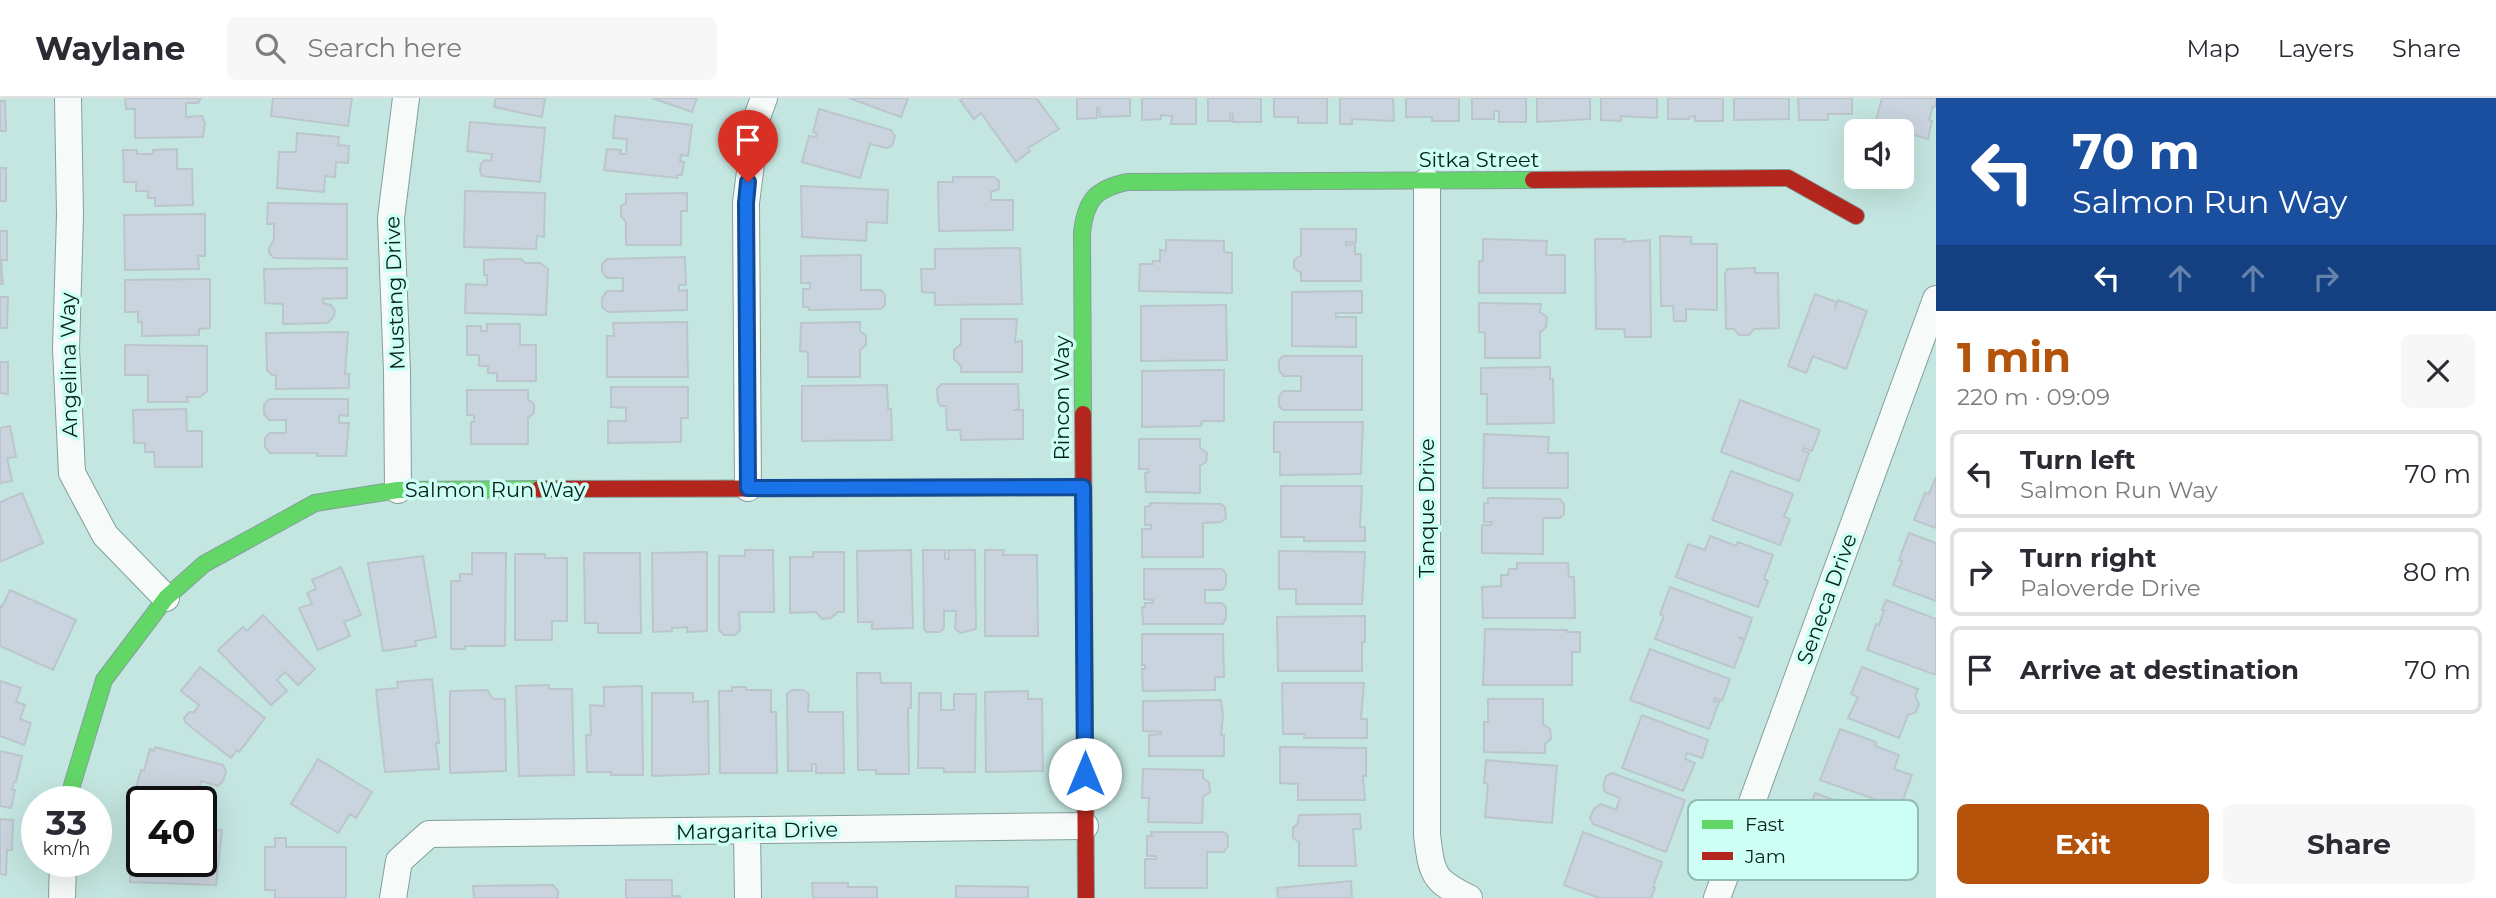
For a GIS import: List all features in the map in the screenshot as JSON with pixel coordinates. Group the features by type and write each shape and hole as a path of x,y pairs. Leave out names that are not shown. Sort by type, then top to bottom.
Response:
{"street":[{"name":"Angelina Way","path":"68,98 71,215 66,349 72,473 106,535 166,598"},
{"name":"Mustang Drive","path":"398,490 391,218 406,98"},
{"path":"748,488 746,203 757,117 764,98"},
{"name":"Sitka Street","path":"1094,195 1103,188 1127,182 1788,178 1856,216"},
{"name":"Tanque Drive","path":"1427,181 1427,835 1432,868 1439,881 1469,898"},
{"name":"Rincon Way","path":"1086,898 1082,232 1083,218 1094,195"},
{"name":"Seneca Drive","path":"1753,800 1936,299"},
{"name":"Salmon Run Way","path":"72,786 104,680 166,598 204,564 315,503 398,490 1083,487"},
{"name":"Margarita Drive","path":"393,898 399,861 429,834 1086,826"},
{"path":"747,831 748,898"},
{"path":"62,898 63,877"},
{"name":"Seneca Drive","path":"1717,898 1724,880"}],"building":[{"path":"125,98 201,98 198,103 186,103 186,117 202,116 205,123 203,137 135,138 135,109 126,109"},
{"path":"273,98 352,98 348,126 271,116"},
{"path":"496,98 545,98 542,117 494,107"},
{"path":"652,98 697,98 692,112"},
{"path":"849,98 908,98 901,117"},
{"path":"1036,98 1059,129 1028,148 1030,151 1016,162 981,113 974,119 960,100"},
{"path":"1077,98 1130,98 1130,116 1100,117 1097,108 1097,118 1077,119"},
{"path":"1142,98 1196,98 1196,124 1171,124 1172,116 1161,115 1161,119 1142,120"},
{"path":"1208,98 1261,98 1261,122 1233,122 1233,114 1230,113 1231,121 1208,121"},
{"path":"1274,98 1327,98 1327,123 1298,123 1298,117 1274,117"},
{"path":"1340,98 1393,98 1394,121 1352,119 1352,124 1340,124"},
{"path":"1406,98 1459,98 1459,121 1406,117"},
{"path":"1472,98 1526,98 1526,122 1499,122 1499,111 1494,111 1494,119 1472,119"},
{"path":"1537,98 1590,98 1590,119 1537,122"},
{"path":"1601,98 1657,98 1657,118 1621,116 1621,121 1601,120"},
{"path":"1668,98 1723,98 1723,121 1695,121 1695,116 1689,119 1668,119"},
{"path":"1734,98 1789,98 1789,119 1734,120"},
{"path":"1798,98 1852,98 1852,114 1828,114 1828,120 1799,120"},
{"path":"1882,98 1936,98 1936,107 1933,106 1929,120 1932,121 1928,139 1914,135 1914,119 1876,119"},
{"path":"0,101 5,101 6,131 0,131"},
{"path":"819,109 891,130 895,136 892,146 886,148 870,144 860,178 802,162 809,136 816,137 817,133 813,132"},
{"path":"615,116 692,125 688,156 681,155 680,161 684,162 682,175 677,175 677,178 604,170 607,149 621,150 620,154 626,154 627,139 613,138"},
{"path":"470,122 545,128 540,182 482,176 481,164 485,160 491,161 492,154 467,151"},
{"path":"297,133 339,137 338,145 349,146 348,163 336,162 335,177 325,176 324,192 277,188 279,152 296,152"},
{"path":"177,149 177,169 192,169 193,205 155,206 155,198 148,198 148,191 136,191 136,182 124,182 123,150 137,150 137,154 153,154 153,150"},
{"path":"0,168 6,168 6,201 0,201"},
{"path":"953,177 994,177 999,181 999,189 991,192 991,200 1013,200 1013,230 939,231 938,182 953,182"},
{"path":"801,186 888,190 887,223 867,222 866,241 802,237"},
{"path":"465,191 545,193 544,237 537,236 536,249 464,247"},
{"path":"687,193 687,211 681,211 681,245 626,245 626,222 621,216 621,206 626,203 626,194"},
{"path":"268,203 347,204 347,259 274,258 269,253 274,240 274,224 267,224"},
{"path":"205,214 205,256 198,256 199,269 125,270 124,215"},
{"path":"1301,229 1356,229 1356,242 1346,242 1346,245 1355,244 1355,254 1361,254 1361,281 1301,281 1301,273 1294,268 1294,260 1301,255"},
{"path":"0,231 7,231 7,260 1,260 3,284 0,284"},
{"path":"1660,236 1691,237 1691,244 1717,244 1717,310 1686,309 1686,321 1674,321 1673,306 1661,306"},
{"path":"1483,239 1547,241 1546,255 1565,255 1565,293 1479,293 1479,261 1483,261"},
{"path":"1595,239 1625,239 1624,242 1650,240 1651,337 1625,337 1624,329 1596,329"},
{"path":"1166,240 1224,241 1224,252 1232,253 1232,293 1139,291 1140,264 1160,261 1160,250 1166,251"},
{"path":"1020,248 1022,304 935,305 935,293 922,292 921,269 935,269 935,249"},
{"path":"861,255 861,290 881,290 885,295 885,305 881,309 809,310 809,307 803,307 803,289 810,289 810,283 801,283 801,256"},
{"path":"685,257 686,285 679,285 679,291 687,290 687,310 608,312 602,307 602,298 607,291 623,291 623,278 607,278 602,271 602,264 607,259"},
{"path":"484,260 540,263 548,269 546,315 465,313 466,284 487,285"},
{"path":"347,268 347,298 323,299 323,303 331,305 335,311 328,323 283,324 283,304 265,303 264,269"},
{"path":"1755,268 1755,273 1778,273 1779,328 1754,329 1749,335 1739,335 1734,329 1726,329 1725,274 1727,269"},
{"path":"210,279 210,328 199,329 199,335 142,336 142,322 138,322 138,312 125,312 125,280"},
{"path":"1362,291 1362,313 1336,313 1336,317 1356,317 1356,347 1292,346 1292,292"},
{"path":"1815,294 1836,302 1835,310 1838,300 1867,311 1846,369 1813,356 1806,373 1788,366"},
{"path":"0,297 8,297 7,328 0,328"},
{"path":"1479,303 1541,304 1540,312 1547,317 1546,327 1540,333 1540,358 1485,358 1485,333 1479,332"},
{"path":"1226,305 1227,360 1141,361 1141,306"},
{"path":"961,319 1017,319 1015,342 1022,341 1022,372 961,372 961,366 954,359 954,350 961,344"},
{"path":"687,322 688,377 607,377 607,336 614,336 613,323"},
{"path":"860,322 860,331 866,336 866,345 860,350 860,377 808,377 808,352 800,351 801,323"},
{"path":"487,324 520,324 520,345 536,345 536,381 497,381 497,373 488,373 488,366 479,366 479,355 467,355 467,326 481,326 481,331 487,331"},
{"path":"348,332 345,374 349,374 349,388 276,389 276,375 267,370 266,333"},
{"path":"125,345 207,346 207,391 200,397 187,397 188,402 148,402 148,375 125,375"},
{"path":"1283,356 1362,356 1362,410 1283,410 1279,406 1279,397 1283,391 1301,391 1301,376 1283,376 1279,370 1279,360"},
{"path":"0,362 8,362 8,394 0,393"},
{"path":"1550,367 1550,379 1553,379 1554,423 1487,424 1487,394 1481,394 1481,368"},
{"path":"1224,370 1224,421 1202,421 1201,426 1142,427 1142,371"},
{"path":"941,384 1018,384 1019,409 1013,410 1023,410 1023,439 961,440 960,430 947,430 946,406 941,406 938,402 937,389"},
{"path":"887,385 892,440 802,441 802,386"},
{"path":"611,387 688,387 688,418 681,418 681,442 608,443 608,421 626,421 626,408 611,407"},
{"path":"467,390 528,390 528,399 534,404 534,413 528,418 528,444 471,444 471,422 474,422 474,415 467,415"},
{"path":"269,399 348,399 348,416 339,415 339,423 349,423 346,456 270,453 265,447 265,438 270,433 286,433 286,420 269,420 264,414 264,405"},
{"path":"1740,400 1820,430 1812,451 1804,448 1803,451 1809,453 1799,481 1721,452"},
{"path":"186,409 187,431 202,431 202,467 155,467 154,452 145,452 145,443 134,443 133,410"},
{"path":"1274,422 1363,422 1361,474 1280,475 1280,452 1274,452"},
{"path":"10,426 16,457 7,458 12,481 0,483 0,428"},
{"path":"1484,434 1549,437 1548,453 1568,453 1568,488 1483,488"},
{"path":"1139,439 1200,439 1200,448 1207,453 1206,462 1200,466 1200,493 1146,492 1145,473 1149,472 1148,469 1139,469"},
{"path":"1731,471 1793,494 1784,517 1790,519 1780,545 1712,520"},
{"path":"1936,477 1936,528 1914,520 1925,493 1929,494"},
{"path":"1281,486 1362,486 1360,527 1365,527 1365,541 1304,541 1304,537 1281,537"},
{"path":"22,493 43,543 0,562 0,502"},
{"path":"1488,498 1560,499 1564,504 1564,514 1560,518 1543,518 1543,554 1482,553 1482,525 1491,525 1492,522 1484,522 1484,503 1488,503"},
{"path":"1150,503 1221,504 1225,507 1226,518 1221,522 1203,523 1203,557 1142,557 1142,529 1151,529 1151,525 1145,525 1145,507 1150,506"},
{"path":"1909,533 1936,543 1936,601 1893,585"},
{"path":"1710,536 1736,546 1738,542 1773,555 1764,579 1768,581 1758,607 1676,577 1688,544 1705,550"},
{"path":"745,550 773,550 774,612 739,612 740,630 735,635 724,635 719,630 719,556 745,556"},
{"path":"911,550 913,628 872,629 872,622 858,622 857,551"},
{"path":"923,550 945,550 945,559 949,559 948,550 975,550 976,629 961,633 955,629 956,611 944,611 944,628 940,632 927,632 924,629"},
{"path":"985,550 1004,550 1003,555 1037,555 1038,636 985,636"},
{"path":"1279,551 1365,552 1362,604 1296,604 1296,589 1279,589"},
{"path":"707,552 707,631 687,632 687,627 653,632 652,553"},
{"path":"813,552 844,552 844,612 838,612 831,618 822,619 816,612 790,613 790,557 813,557"},
{"path":"472,553 506,553 505,646 465,646 465,649 451,649 451,581 460,581 460,574 472,574"},
{"path":"584,553 640,553 641,633 598,633 598,623 585,623"},
{"path":"515,554 545,554 545,558 567,558 567,621 552,621 552,640 515,640"},
{"path":"423,556 436,637 415,641 416,646 383,651 368,563"},
{"path":"1517,563 1568,563 1569,577 1574,577 1575,618 1483,618 1482,587 1501,586 1501,575 1508,575 1509,569 1517,569"},
{"path":"341,567 361,615 344,622 350,636 318,650 299,608 312,604 307,593 316,589 312,580"},
{"path":"1144,569 1222,569 1226,574 1226,585 1222,590 1205,590 1205,603 1222,603 1226,607 1223,624 1143,624 1142,607 1145,607 1145,603 1153,603 1153,600 1144,599"},
{"path":"1670,587 1752,618 1745,639 1738,637 1744,641 1734,668 1655,639 1664,616 1660,614"},
{"path":"10,590 76,620 53,670 0,646 0,605 2,607"},
{"path":"1886,600 1936,619 1936,675 1867,650 1876,624 1879,625"},
{"path":"263,615 315,669 298,685 285,672 277,680 287,691 271,705 218,650 243,627 247,631"},
{"path":"1365,616 1362,671 1278,671 1277,617"},
{"path":"1485,629 1580,632 1580,652 1572,652 1572,685 1483,685"},
{"path":"1142,634 1223,634 1224,677 1215,677 1215,690 1143,691 1142,669 1145,669 1145,665 1142,665"},
{"path":"1650,649 1730,679 1722,701 1715,698 1714,701 1719,702 1709,729 1630,700"},
{"path":"200,667 265,718 239,752 237,750 231,758 186,723 184,718 199,705 181,691"},
{"path":"1862,667 1918,689 1915,696 1919,704 1916,712 1908,715 1899,738 1848,718 1858,697 1851,694"},
{"path":"857,673 880,673 881,683 911,683 911,708 908,708 909,774 876,774 876,770 858,770"},
{"path":"432,679 439,769 385,772 376,690 398,688 397,682"},
{"path":"0,681 21,688 16,702 25,705 20,719 31,723 24,745 0,736"},
{"path":"1282,683 1364,683 1361,719 1367,719 1367,738 1304,738 1305,734 1283,734"},
{"path":"549,685 549,689 572,689 574,775 519,776 516,686"},
{"path":"642,686 643,775 587,772 586,735 591,735 590,705 604,706 604,687"},
{"path":"732,687 771,690 771,712 776,712 777,773 720,773 719,691 732,691"},
{"path":"487,690 493,699 505,699 506,771 450,773 450,691"},
{"path":"792,690 803,690 809,694 808,712 843,712 844,773 816,773 816,764 812,764 812,771 788,771 787,694"},
{"path":"1028,691 1028,699 1042,699 1043,771 986,772 985,692"},
{"path":"652,693 693,693 693,702 708,701 709,774 652,776"},
{"path":"919,693 941,693 941,710 954,710 954,694 976,694 975,772 944,772 944,768 918,768"},
{"path":"1488,699 1543,699 1543,724 1550,729 1551,739 1545,744 1545,753 1484,752 1484,722 1488,722"},
{"path":"1221,700 1224,756 1149,756 1149,735 1161,732 1143,731 1143,701"},
{"path":"1642,715 1708,740 1702,758 1687,753 1685,759 1695,763 1683,791 1622,768"},
{"path":"1840,729 1876,742 1875,746 1899,755 1894,769 1912,775 1903,800 1877,800 1820,780"},
{"path":"155,747 223,765 226,771 223,781 218,786 201,781 200,786 137,786 150,749 154,751"},
{"path":"1280,747 1366,748 1366,776 1363,776 1365,800 1298,800 1298,784 1280,783"},
{"path":"0,751 22,756 12,790 15,790 11,808 0,806"},
{"path":"318,759 372,792 356,818 350,814 338,833 291,804"},
{"path":"1486,760 1557,766 1552,823 1485,817 1488,784 1484,783"},
{"path":"1143,769 1203,770 1203,778 1209,782 1210,792 1203,797 1202,823 1148,822 1149,798 1142,798"},
{"path":"1612,773 1685,800 1666,852 1593,824 1590,818 1594,809 1601,804 1616,810 1620,798 1605,792 1603,786 1606,776"},
{"path":"1815,793 1834,800 1812,800"},
{"path":"1360,814 1361,829 1353,829 1356,866 1299,866 1299,842 1293,838 1293,828 1298,823 1299,815"},
{"path":"0,819 13,820 12,850 7,850 6,875 0,874"},
{"path":"217,830 222,830 217,876"},
{"path":"1151,832 1224,832 1228,836 1228,846 1224,852 1207,852 1207,888 1145,888 1145,859 1156,859 1156,856 1147,856 1147,836 1152,836"},
{"path":"1583,832 1662,862 1651,898 1599,898 1564,885"},
{"path":"275,838 286,838 286,847 346,847 346,898 275,898 275,890 265,890 265,847 275,847"},
{"path":"130,877 217,877 216,885 130,882"},
{"path":"626,880 672,880 672,896 680,898 626,898"},
{"path":"1351,881 1352,898 1278,898 1277,888"},
{"path":"812,883 848,883 848,887 877,887 877,898 813,898"},
{"path":"553,885 558,891 558,898 474,898 473,886"},
{"path":"956,886 1028,887 1028,898 956,898"}],"traffic: fast":[{"path":"1083,414 1082,232 1090,204 1107,188 1127,182 1533,180"},
{"path":"905,488 1083,487"},
{"path":"72,786 104,680 166,598 204,564 315,503 398,490 539,489"}],"traffic: jam":[{"path":"1533,180 1788,178 1856,216"},
{"path":"1083,414 1086,898"},
{"path":"539,489 905,488"}],"route":[{"path":"748,182 748,488 1083,487 1085,774"}]}
